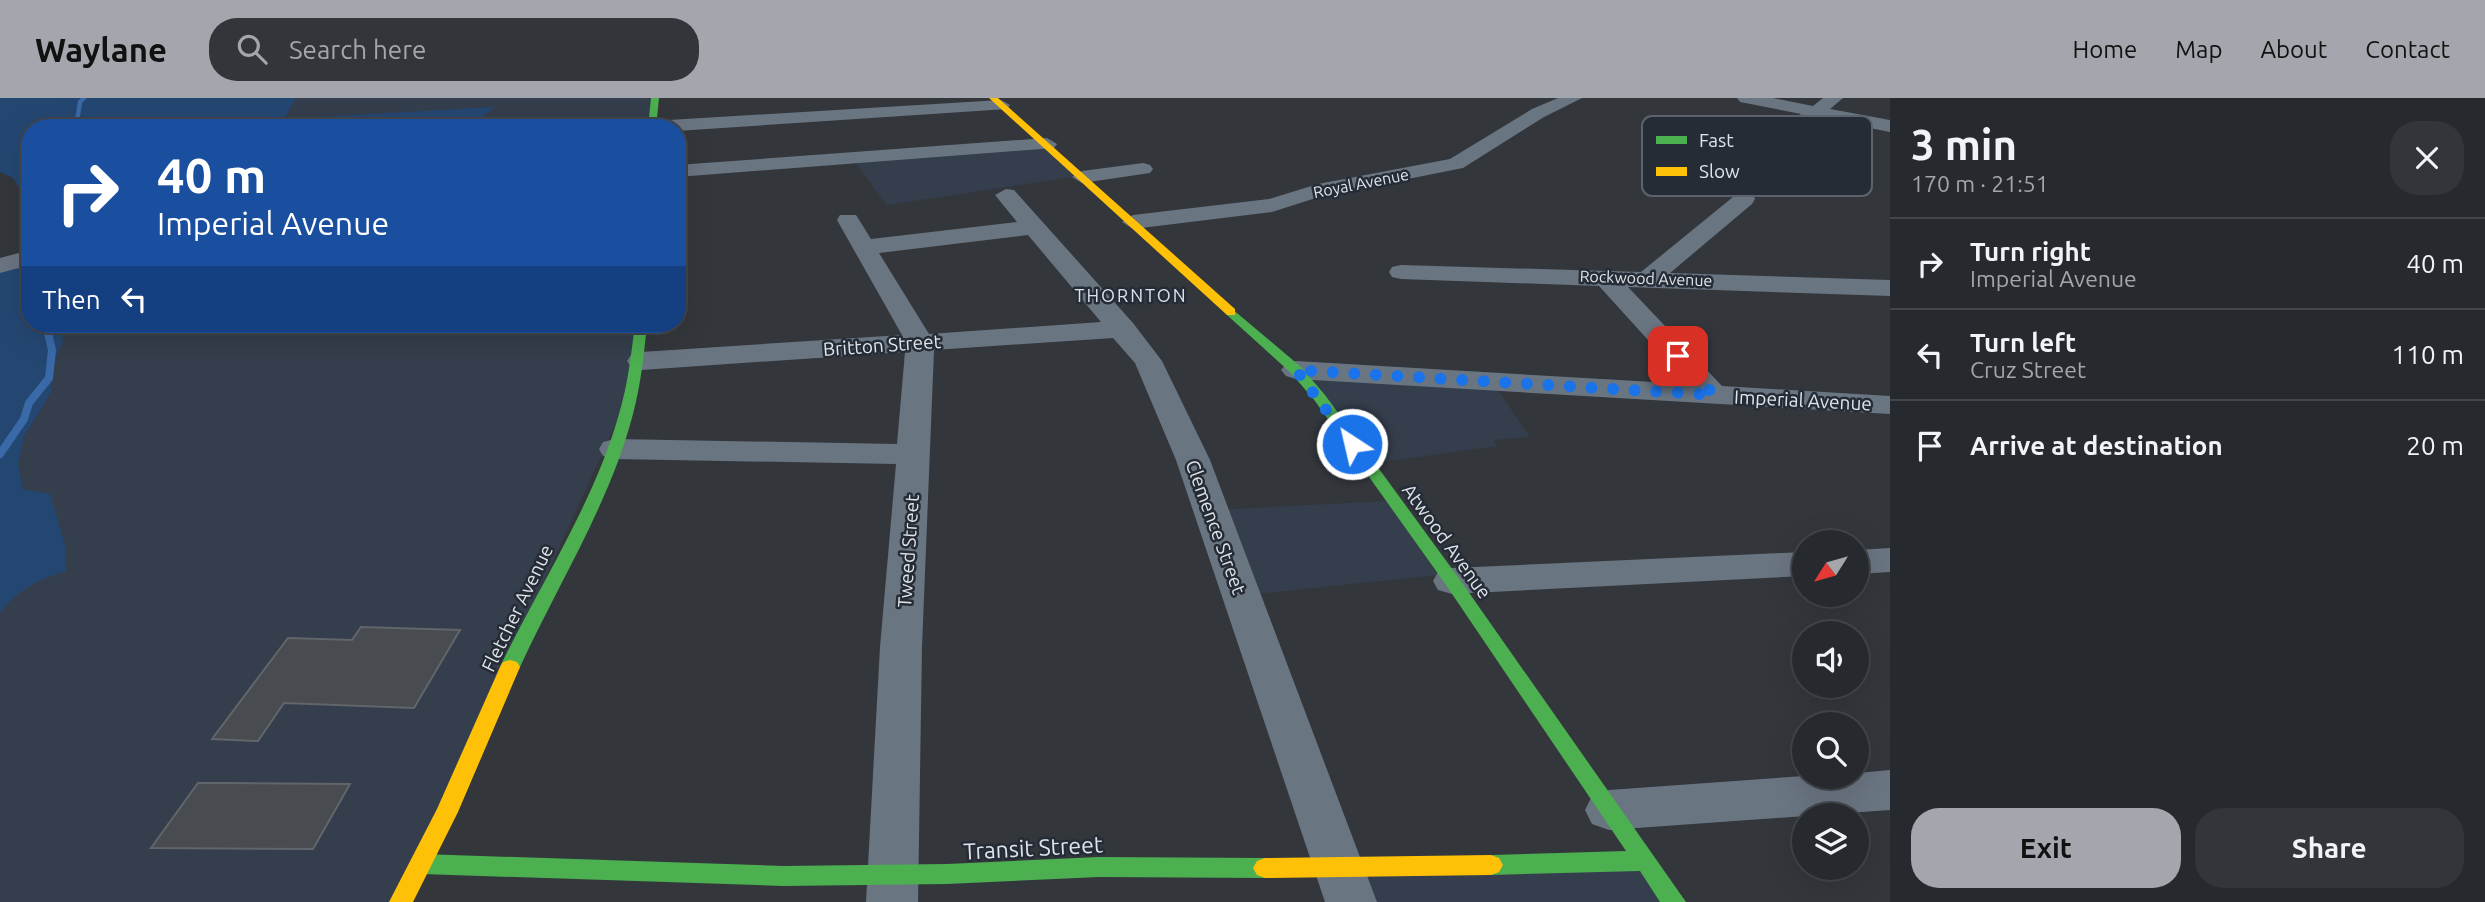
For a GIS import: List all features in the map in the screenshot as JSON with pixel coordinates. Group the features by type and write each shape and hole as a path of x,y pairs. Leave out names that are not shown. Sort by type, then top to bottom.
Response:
{"street":[{"path":"653,119 655,98"},
{"name":"Royal Avenue","path":"1133,222 1272,205 1329,188 1446,167 1476,154 1538,113 1573,98"},
{"path":"1746,98 1839,116"},
{"path":"1808,116 1834,98"},
{"path":"686,125 997,102"},
{"name":"Atwood Avenue","path":"997,102 1296,370 1320,398 1452,581 1674,902"},
{"path":"1872,122 1890,126"},
{"path":"686,170 1047,144"},
{"path":"1082,177 1143,169"},
{"name":"Clemence Street","path":"1006,195 1148,361 1193,460 1351,902"},
{"path":"1649,278 1744,199 1743,196"},
{"path":"920,342 857,233 1033,226"},
{"path":"0,266 21,260"},
{"name":"Rockwood Avenue","path":"1401,272 1649,278 1890,288"},
{"path":"1605,277 1714,395"},
{"name":"Britton Street","path":"641,361 1123,329"},
{"name":"Fletcher Avenue","path":"401,902 463,780 516,655 602,482 639,377 641,333"},
{"name":"Tweed Street","path":"893,888 901,647 920,342"},
{"name":"Imperial Avenue","path":"1296,370 1890,405"},
{"path":"615,449 914,454"},
{"path":"1869,561 1890,560"},
{"path":"1452,581 1792,565"},
{"path":"1609,810 1890,790"},
{"name":"Transit Street","path":"422,864 783,876 893,888 1099,867 1338,869 1646,861"}],"shaded area":[{"path":"0,98 296,98 284,119 21,119 21,187 13,178 0,172"},
{"path":"295,98 653,98 652,119 274,119"},
{"path":"494,107 480,119 284,119"},
{"path":"1045,144 1079,176 887,205 853,159"},
{"path":"21,259 21,333 66,333 62,336 63,341 51,368 51,392 24,437 18,464 23,489 50,494 66,548 66,571 29,586 0,613 0,265"},
{"path":"66,333 639,333 637,377 398,902 0,902 0,613 12,596 44,577 18,464 24,437 51,392 51,368 62,336"},
{"path":"1298,376 1491,380 1530,437 1493,440 1497,446 1367,464"},
{"path":"1387,501 1438,575 1245,595 1214,510"},
{"path":"1633,860 1667,902 1361,902 1352,874"}],"building":[{"path":"361,627 460,630 414,708 284,703 258,741 212,739 288,638 352,640"},
{"path":"198,783 350,784 313,849 151,848"}],"waterway":[{"path":"77,119 80,102 84,98"},
{"path":"0,454 24,419 29,403 49,378 52,350 48,333"}],"traffic: fast":[{"path":"653,119 655,98"},
{"path":"1231,312 1296,370 1320,398 1452,581 1674,902"},
{"path":"510,667 593,501 611,459 626,415 636,371 640,333"},
{"path":"1491,865 1646,861"},
{"path":"422,864 783,876 947,874 1099,867 1265,868"}],"traffic: slow":[{"path":"993,98 1231,312"},
{"path":"401,902 447,812 510,667"},
{"path":"1265,868 1491,865"}],"district":[{"name":"THORNTON","path":"1131,296"}],"route":[{"path":"1352,444 1320,398 1296,370 1714,395 1678,356"}]}
